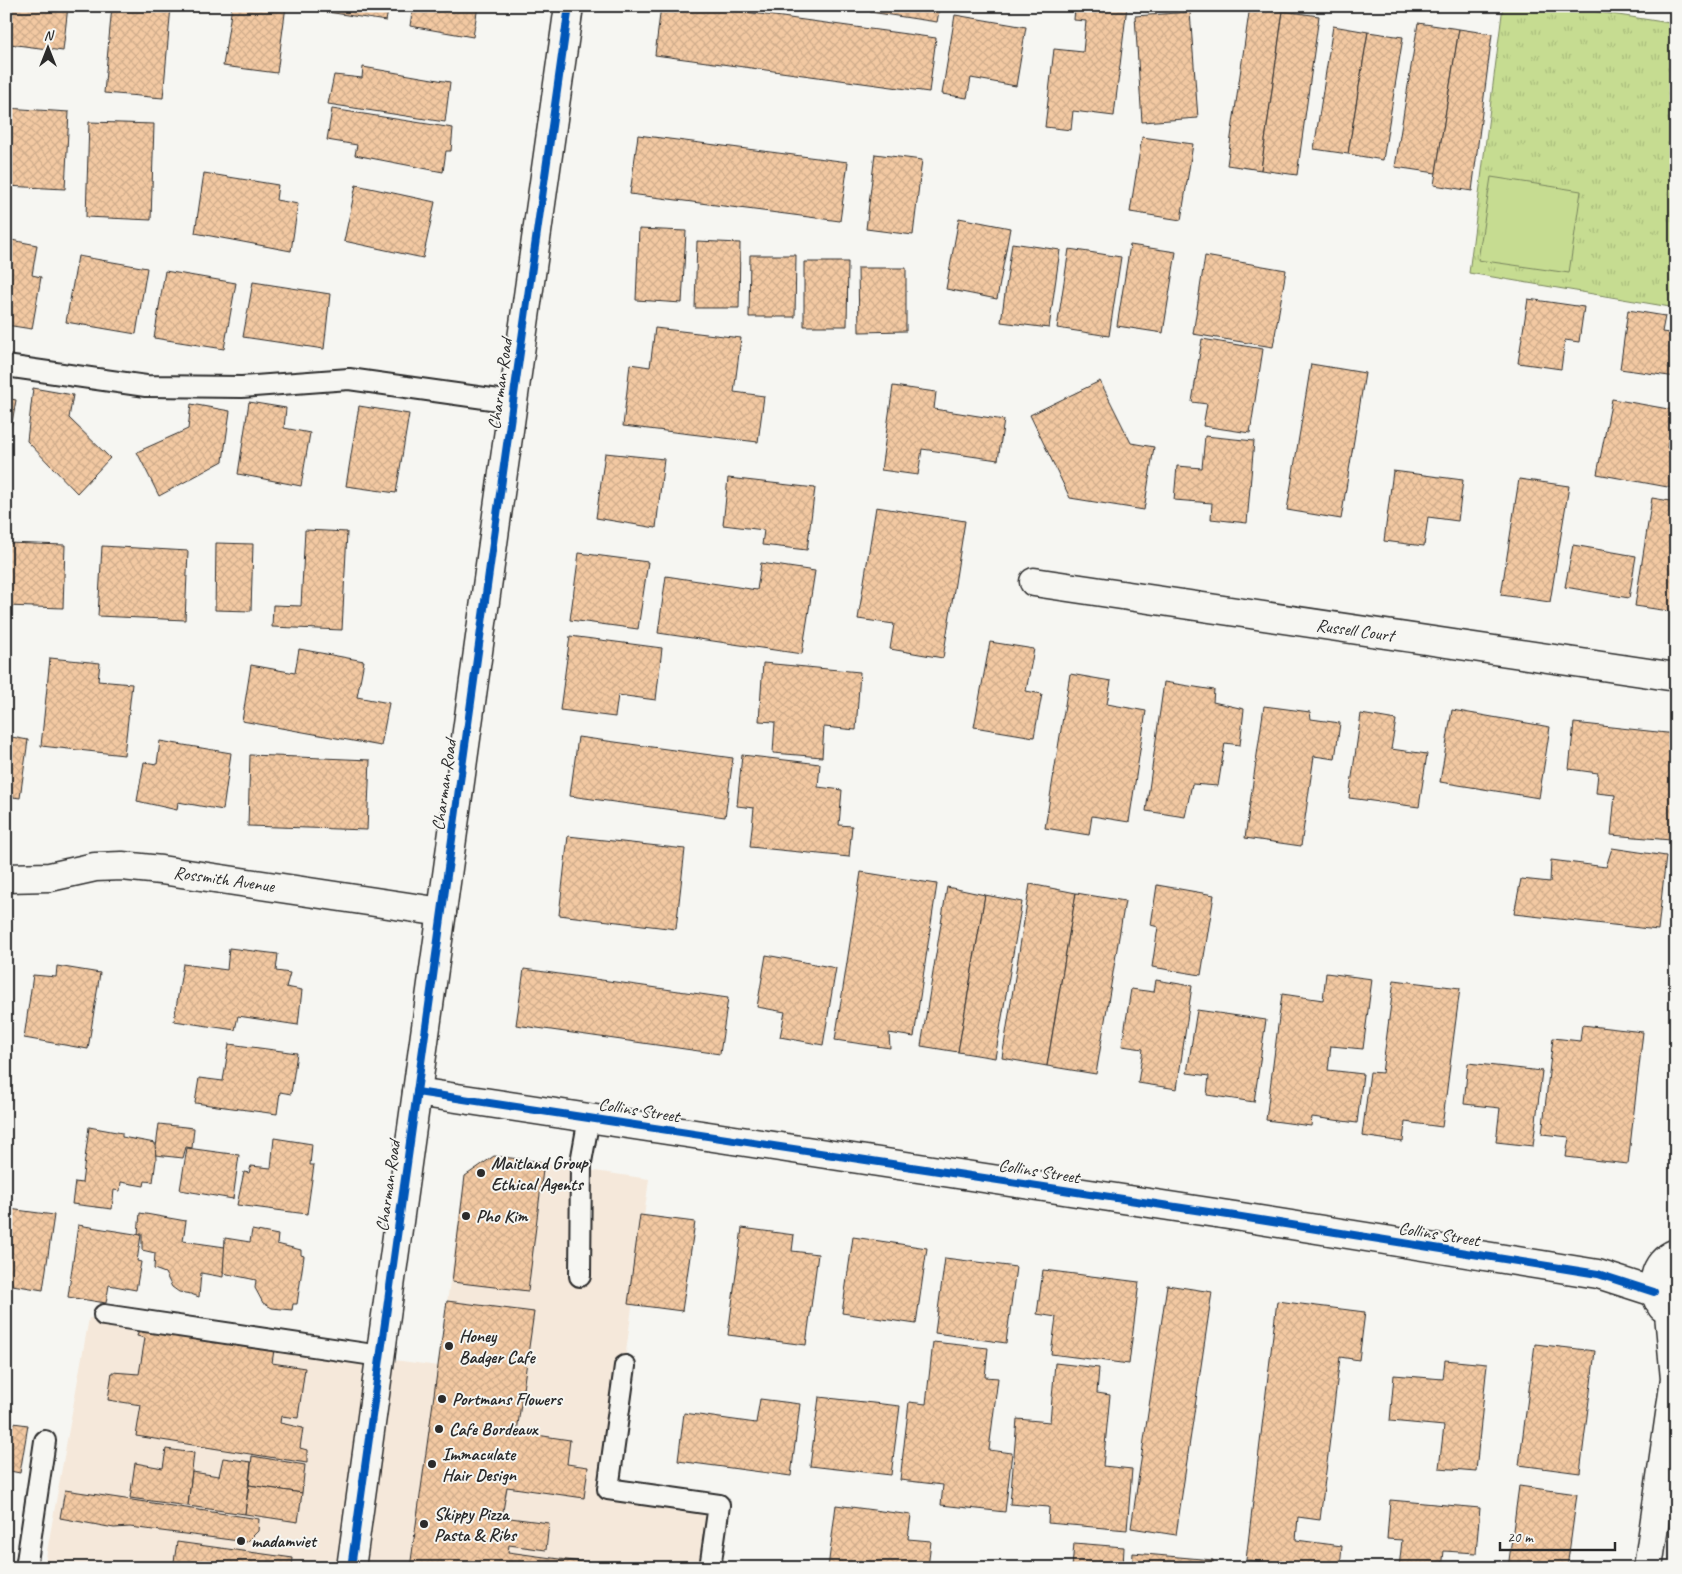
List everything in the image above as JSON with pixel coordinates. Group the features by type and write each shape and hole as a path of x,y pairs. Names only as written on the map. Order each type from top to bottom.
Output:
{"street":[{"name":"Charman Road","path":"351,1568 569,6"},
{"name":"Russell Court","path":"1034,582 1676,677"},
{"name":"Rossmith Avenue","path":"6,878 50,877 95,867 122,866 161,870 442,912"},
{"name":"Collins Street","path":"417,1092 1234,1216 1598,1274 1667,1289"},
{"path":"1648,1568 1675,1378 1667,1289"}],"lane":[{"path":"6,366 146,386 242,387 349,380 513,402"},
{"path":"580,1276 581,1162 589,1118"},
{"path":"104,1315 380,1356"},
{"path":"625,1366 608,1489 719,1505 710,1568"},
{"path":"26,1568 45,1441"}],"shaded area":[{"path":"494,1156 649,1179 608,1488 719,1505 710,1568 44,1568 89,1318 438,1366 465,1176"}],"green space":[{"path":"1503,6 1560,6 1676,24 1676,308 1469,273"},
{"path":"1491,177 1581,191 1569,273 1478,260"}],"building":[{"path":"13,6 68,6 63,51 9,44"},
{"path":"112,6 171,6 163,98 104,93"},
{"path":"232,6 286,6 277,73 223,66"},
{"path":"321,6 389,6 386,21 321,11"},
{"path":"413,6 478,6 473,37 410,26"},
{"path":"661,6 701,6 936,38 929,92 655,55"},
{"path":"871,6 940,6 937,22 870,12"},
{"path":"1075,6 1127,6 1114,116 1073,111 1071,130 1045,127 1054,49 1083,52 1086,21 1074,20"},
{"path":"1250,6 1283,11 1261,170 1227,165"},
{"path":"1283,11 1319,16 1297,175 1261,170"},
{"path":"1190,12 1198,118 1142,122 1135,16"},
{"path":"955,15 1026,27 1016,86 971,78 967,98 942,94"},
{"path":"1418,23 1459,29 1436,173 1395,167"},
{"path":"1333,26 1368,32 1348,154 1314,149"},
{"path":"1459,29 1492,34 1472,191 1434,185"},
{"path":"1368,32 1403,37 1383,160 1348,154"},
{"path":"363,67 450,82 445,122 328,104 334,75 362,78"},
{"path":"6,108 69,112 65,189 6,186"},
{"path":"332,109 453,128 451,151 446,151 443,172 355,155 357,145 327,140"},
{"path":"89,122 154,124 151,220 86,217"},
{"path":"638,135 848,162 840,221 630,194"},
{"path":"1142,137 1193,144 1181,220 1130,212"},
{"path":"875,154 922,160 913,235 866,229"},
{"path":"204,173 278,185 276,200 298,204 291,251 195,233"},
{"path":"356,185 435,202 423,258 344,241"},
{"path":"959,218 1010,228 997,299 946,289"},
{"path":"639,229 686,231 682,303 636,300"},
{"path":"6,239 37,245 32,275 41,277 32,329 6,325"},
{"path":"697,241 740,243 739,308 695,308"},
{"path":"1012,243 1060,250 1049,328 1001,322"},
{"path":"1130,245 1176,252 1163,333 1117,326"},
{"path":"1069,249 1121,257 1109,336 1057,328"},
{"path":"750,255 796,255 795,317 749,317"},
{"path":"78,256 147,268 136,334 66,322"},
{"path":"1205,256 1286,270 1273,347 1193,334"},
{"path":"804,262 848,262 847,326 804,326"},
{"path":"858,268 906,268 906,331 859,332"},
{"path":"165,271 236,283 224,349 154,338"},
{"path":"253,282 330,294 324,349 243,337"},
{"path":"1528,299 1584,307 1579,342 1565,340 1561,369 1518,363"},
{"path":"1628,310 1665,316 1662,332 1676,334 1676,377 1620,369"},
{"path":"655,328 741,338 734,392 764,396 758,442 623,426 630,364 650,367"},
{"path":"1202,339 1263,349 1250,433 1203,426 1207,404 1192,402"},
{"path":"1311,364 1365,373 1341,519 1287,510"},
{"path":"1100,381 1131,443 1154,447 1144,510 1070,498 1030,415"},
{"path":"893,386 936,392 934,409 1004,420 998,460 922,449 918,475 881,470"},
{"path":"33,388 73,395 69,418 110,458 77,493 27,441"},
{"path":"6,398 16,400 6,457"},
{"path":"1612,399 1674,410 1667,448 1676,450 1676,473 1673,488 1597,474"},
{"path":"249,402 286,408 284,428 310,433 301,486 238,474"},
{"path":"191,404 230,411 223,461 159,496 137,452 188,429"},
{"path":"359,406 409,414 396,493 346,486"},
{"path":"1205,436 1254,441 1247,523 1211,519 1212,503 1174,500 1177,466 1202,468"},
{"path":"605,453 664,459 656,528 596,518"},
{"path":"1393,471 1463,480 1458,521 1428,517 1424,546 1384,541"},
{"path":"728,478 815,488 807,550 762,545 764,530 723,525"},
{"path":"1519,479 1569,486 1550,602 1501,595"},
{"path":"1652,498 1676,502 1676,612 1635,606"},
{"path":"876,507 965,521 943,658 890,649 894,624 858,619"},
{"path":"305,530 347,532 342,630 272,627 273,605 301,606"},
{"path":"6,543 65,545 63,608 6,606"},
{"path":"216,543 253,544 251,611 215,610"},
{"path":"1573,545 1636,556 1629,598 1565,587"},
{"path":"102,546 188,551 185,620 98,616"},
{"path":"579,553 648,562 638,629 570,620"},
{"path":"761,563 815,571 802,654 658,633 666,576 757,590"},
{"path":"570,636 662,648 656,700 618,695 615,717 560,710"},
{"path":"990,642 1034,649 1026,691 1042,694 1034,737 974,727"},
{"path":"299,649 364,661 357,697 389,703 381,746 242,721 251,665 295,673"},
{"path":"50,658 100,663 98,681 132,684 124,755 41,746"},
{"path":"763,663 860,672 856,730 824,727 822,757 773,753 775,722 759,721"},
{"path":"1070,674 1111,681 1107,704 1146,711 1129,822 1092,816 1089,835 1045,828"},
{"path":"1164,682 1214,690 1213,702 1244,709 1240,745 1225,743 1218,786 1192,784 1185,817 1146,811"},
{"path":"1264,706 1310,712 1311,719 1340,723 1335,759 1314,756 1301,846 1245,838"},
{"path":"1452,710 1550,727 1539,798 1440,782"},
{"path":"1361,714 1396,720 1391,749 1427,754 1419,807 1349,798"},
{"path":"1574,723 1676,734 1676,797 1671,840 1611,835 1615,795 1596,793 1598,773 1569,769"},
{"path":"6,736 28,740 20,798 6,796"},
{"path":"578,737 733,758 725,817 570,796"},
{"path":"160,741 231,753 223,810 178,802 177,810 137,801 144,762 157,764"},
{"path":"250,755 370,760 367,830 248,826"},
{"path":"742,755 820,764 818,787 842,790 839,825 852,826 849,857 750,847 754,808 737,806"},
{"path":"568,836 685,849 676,929 559,915"},
{"path":"1612,848 1666,856 1658,930 1514,914 1521,879 1550,882 1551,860 1606,867"},
{"path":"861,872 937,884 914,1037 889,1033 890,1048 835,1040"},
{"path":"1030,884 1076,893 1047,1066 1002,1058"},
{"path":"1157,885 1214,895 1201,975 1152,967 1158,927 1151,925"},
{"path":"947,887 985,895 958,1052 921,1046"},
{"path":"1076,893 1125,901 1096,1074 1047,1066"},
{"path":"985,895 1022,902 995,1058 958,1052"},
{"path":"229,948 278,954 276,971 290,973 286,987 302,990 298,1025 238,1016 235,1030 174,1021 183,964 227,970"},
{"path":"766,955 836,968 823,1045 780,1037 785,1012 757,1007"},
{"path":"57,966 100,973 88,1049 24,1038 33,975 56,977"},
{"path":"524,969 728,998 720,1054 516,1025"},
{"path":"1326,973 1372,979 1363,1049 1331,1046 1328,1070 1363,1074 1357,1123 1312,1117 1311,1126 1266,1120 1282,994 1323,1000"},
{"path":"1156,980 1192,986 1177,1089 1138,1083 1143,1049 1122,1046 1131,989 1154,992"},
{"path":"1394,980 1460,988 1442,1127 1405,1122 1403,1142 1362,1136 1370,1072 1382,1073"},
{"path":"1197,1010 1266,1020 1254,1102 1207,1095 1209,1076 1187,1073"},
{"path":"1582,1025 1643,1032 1628,1164 1566,1157 1569,1137 1542,1134 1553,1038 1580,1041"},
{"path":"229,1044 297,1053 291,1094 280,1092 277,1114 195,1103 199,1078 223,1081"},
{"path":"1468,1063 1542,1071 1533,1146 1496,1142 1500,1108 1464,1104"},
{"path":"159,1124 194,1128 192,1148 186,1147 183,1158 155,1155"},
{"path":"89,1127 122,1133 122,1137 155,1143 156,1160 153,1182 145,1181 144,1186 121,1182 120,1191 114,1190 112,1209 72,1204 75,1182 82,1183"},
{"path":"274,1138 312,1144 310,1165 314,1165 307,1214 237,1205 244,1172 249,1173 251,1166 271,1168"},
{"path":"187,1148 239,1155 233,1199 180,1190"},
{"path":"494,1156 544,1162 528,1291 452,1282 465,1176"},
{"path":"9,1209 54,1215 43,1290 6,1284 6,1223"},
{"path":"140,1213 186,1221 183,1241 225,1247 223,1277 201,1273 199,1297 179,1292 172,1287 165,1273 154,1269 155,1253 142,1250 142,1234 138,1234"},
{"path":"640,1215 695,1222 682,1311 628,1304"},
{"path":"78,1225 141,1235 137,1261 141,1262 136,1290 109,1285 106,1303 68,1297"},
{"path":"742,1228 794,1235 792,1251 818,1254 806,1345 728,1335"},
{"path":"252,1230 278,1235 277,1244 301,1250 301,1255 304,1256 297,1304 293,1304 292,1310 272,1308 263,1303 255,1288 256,1280 223,1273 225,1238 250,1242"},
{"path":"853,1237 927,1248 916,1324 842,1313"},
{"path":"945,1258 1016,1267 1006,1343 935,1333"},
{"path":"1043,1270 1139,1282 1129,1364 1051,1354 1056,1317 1037,1314"},
{"path":"1167,1285 1212,1292 1176,1535 1131,1528"},
{"path":"447,1301 534,1312 517,1432 570,1440 567,1464 588,1467 584,1498 507,1487 502,1517 549,1523 546,1550 509,1545 508,1552 603,1565 603,1568 410,1568"},
{"path":"1277,1301 1365,1312 1359,1360 1340,1357 1320,1520 1298,1517 1296,1540 1342,1546 1340,1568 1312,1568 1246,1560"},
{"path":"139,1329 274,1350 272,1363 305,1368 298,1418 281,1416 280,1423 303,1428 300,1448 307,1450 307,1463 136,1436 141,1405 108,1400 112,1372 139,1374 145,1338 137,1336"},
{"path":"933,1342 988,1348 985,1377 998,1378 989,1450 1012,1453 1005,1512 941,1505 943,1485 900,1480 909,1402 926,1404"},
{"path":"1535,1344 1595,1351 1580,1473 1519,1465"},
{"path":"1445,1360 1487,1364 1476,1471 1439,1468 1444,1426 1390,1421 1394,1375 1443,1379"},
{"path":"1055,1363 1099,1368 1097,1393 1110,1395 1103,1466 1132,1469 1127,1530 1048,1523 1049,1507 1010,1504 1017,1419 1050,1422"},
{"path":"819,1397 900,1406 891,1475 810,1466"},
{"path":"760,1399 800,1404 791,1476 678,1461 684,1413 756,1423"},
{"path":"6,1422 28,1425 20,1473 10,1471 9,1478 6,1477"},
{"path":"166,1449 194,1453 188,1506 130,1498 135,1463 163,1468"},
{"path":"252,1456 305,1465 302,1493 249,1485"},
{"path":"223,1458 251,1462 245,1514 188,1506 192,1472 219,1476"},
{"path":"249,1485 302,1493 298,1522 245,1514"},
{"path":"1519,1486 1577,1494 1567,1568 1508,1568"},
{"path":"65,1490 259,1519 258,1531 247,1542 130,1527 114,1528 60,1518"},
{"path":"1390,1500 1480,1508 1476,1553 1444,1551 1442,1568 1399,1568 1402,1540 1387,1539"},
{"path":"836,1505 911,1515 908,1539 931,1541 928,1568 828,1568"},
{"path":"177,1542 293,1558 292,1568 173,1568"},
{"path":"1074,1543 1124,1547 1123,1568 1072,1568"},
{"path":"1133,1553 1213,1560 1213,1568 1132,1568"},
{"path":"1481,1564 1507,1568 1480,1568"}],"cycle path":[{"path":"351,1568 569,6"},
{"path":"417,1092 1235,1216 1598,1274 1654,1292"}],"place":[{"name":"Maitland Group Ethical Agents","path":"481,1173"},
{"name":"Pho Kim","path":"466,1216"},
{"name":"Honey Badger Cafe","path":"449,1346"},
{"name":"Portmans Flowers","path":"442,1399"},
{"name":"Cafe Bordeaux","path":"439,1429"},
{"name":"Immaculate Hair Design","path":"432,1464"},
{"name":"Skippy Pizza Pasta & Ribs","path":"424,1524"},
{"name":"madamviet","path":"241,1541"}]}
